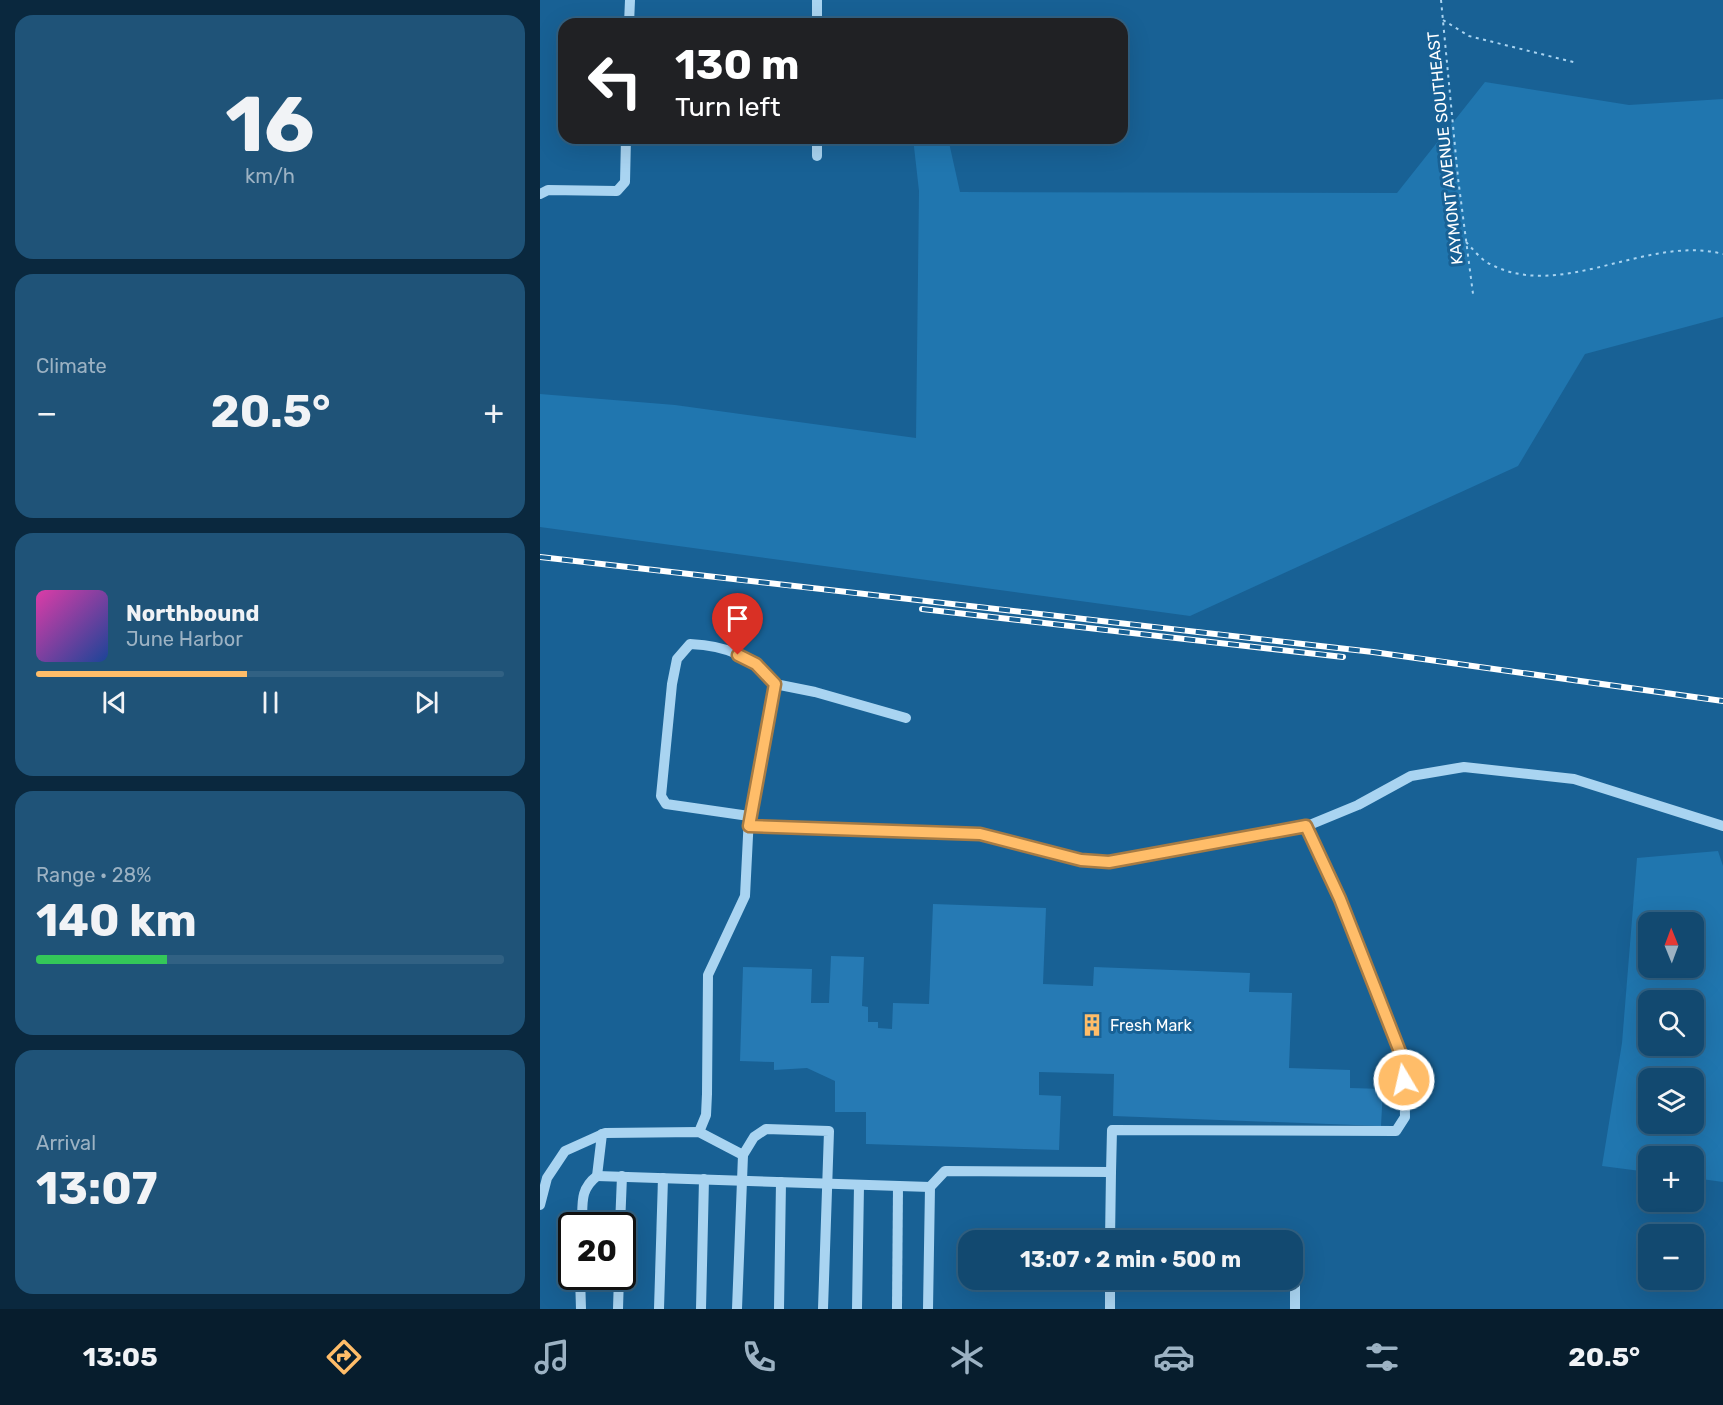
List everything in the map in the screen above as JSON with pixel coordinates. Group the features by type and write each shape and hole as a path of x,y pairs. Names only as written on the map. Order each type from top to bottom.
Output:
{"street":[{"path":"630,0 630,18"},
{"path":"817,0 817,18"},
{"path":"540,194 548,190 617,191 625,182 627,144"},
{"path":"817,144 817,156"},
{"path":"906,718 816,692 775,684 756,664 720,646 690,644 677,659 672,684 661,796 663,803 749,821 980,834 1081,860 1109,862 1306,826 1358,805 1411,776 1464,767 1575,779 1723,826"},
{"path":"699,1132 706,1115 708,1094 708,975 745,896 749,821 775,684"},
{"path":"1110,1230 1112,1131 1396,1131 1402,1125 1405,1117 1404,1062 1340,899 1306,826"},
{"path":"737,1309 743,1155 754,1137 766,1129 830,1131 826,1183 823,1309"},
{"path":"540,1205 547,1178 565,1151 602,1134 699,1132 743,1155"},
{"path":"597,1176 602,1134"},
{"path":"928,1309 930,1187 945,1171 1111,1172"},
{"path":"583,1212 586,1185 597,1176 930,1187"},
{"path":"621,1212 622,1176"},
{"path":"659,1309 663,1178"},
{"path":"701,1309 704,1179"},
{"path":"779,1309 781,1182"},
{"path":"857,1309 859,1185"},
{"path":"897,1309 898,1186"},
{"path":"580,1290 581,1309"},
{"path":"618,1309 619,1290"},
{"path":"1110,1290 1110,1309"},
{"path":"1294,1309 1295,1290"}],"path":[{"name":"KAYMONT AVENUE SOUTHEAST","path":"1441,0 1473,294"},
{"path":"1443,20 1469,36 1576,63"},
{"path":"1466,242 1489,264 1524,274 1566,274 1677,249 1704,249 1723,254"}],"shaded area":[{"path":"1485,82 1629,105 1723,99 1723,317 1585,354 1518,466 1190,616 540,527 540,394 675,405 916,438 919,191 914,144 949,144 960,192 1397,193"},
{"path":"1718,851 1723,866 1723,1182 1704,1179 1704,1146 1638,1146 1638,1171 1602,1166 1622,1043 1637,858"}],"building":[{"name":"Fresh Mark","path":"933,904 1046,908 1043,984 1093,986 1094,967 1250,973 1249,992 1292,993 1289,1068 1350,1070 1350,1088 1383,1089 1381,1126 1113,1116 1114,1074 1039,1072 1039,1095 1061,1096 1059,1150 866,1144 866,1112 835,1112 835,1081 807,1068 774,1070 774,1062 740,1061 743,967 812,969 811,1003 829,1003 831,956 864,957 862,1006 868,1007 868,1022 878,1022 878,1028 892,1029 893,1003 929,1004"}],"railway":[{"path":"540,557 1373,652 1723,701"},
{"path":"922,609 1343,657"}],"place":[{"name":"Fresh Mark","path":"1092,1025"}],"route":[{"path":"738,655 756,664 775,684 749,816 749,826 980,834 1081,860 1109,862 1306,826 1340,899 1366,972 1404,1062 1404,1080"}]}
